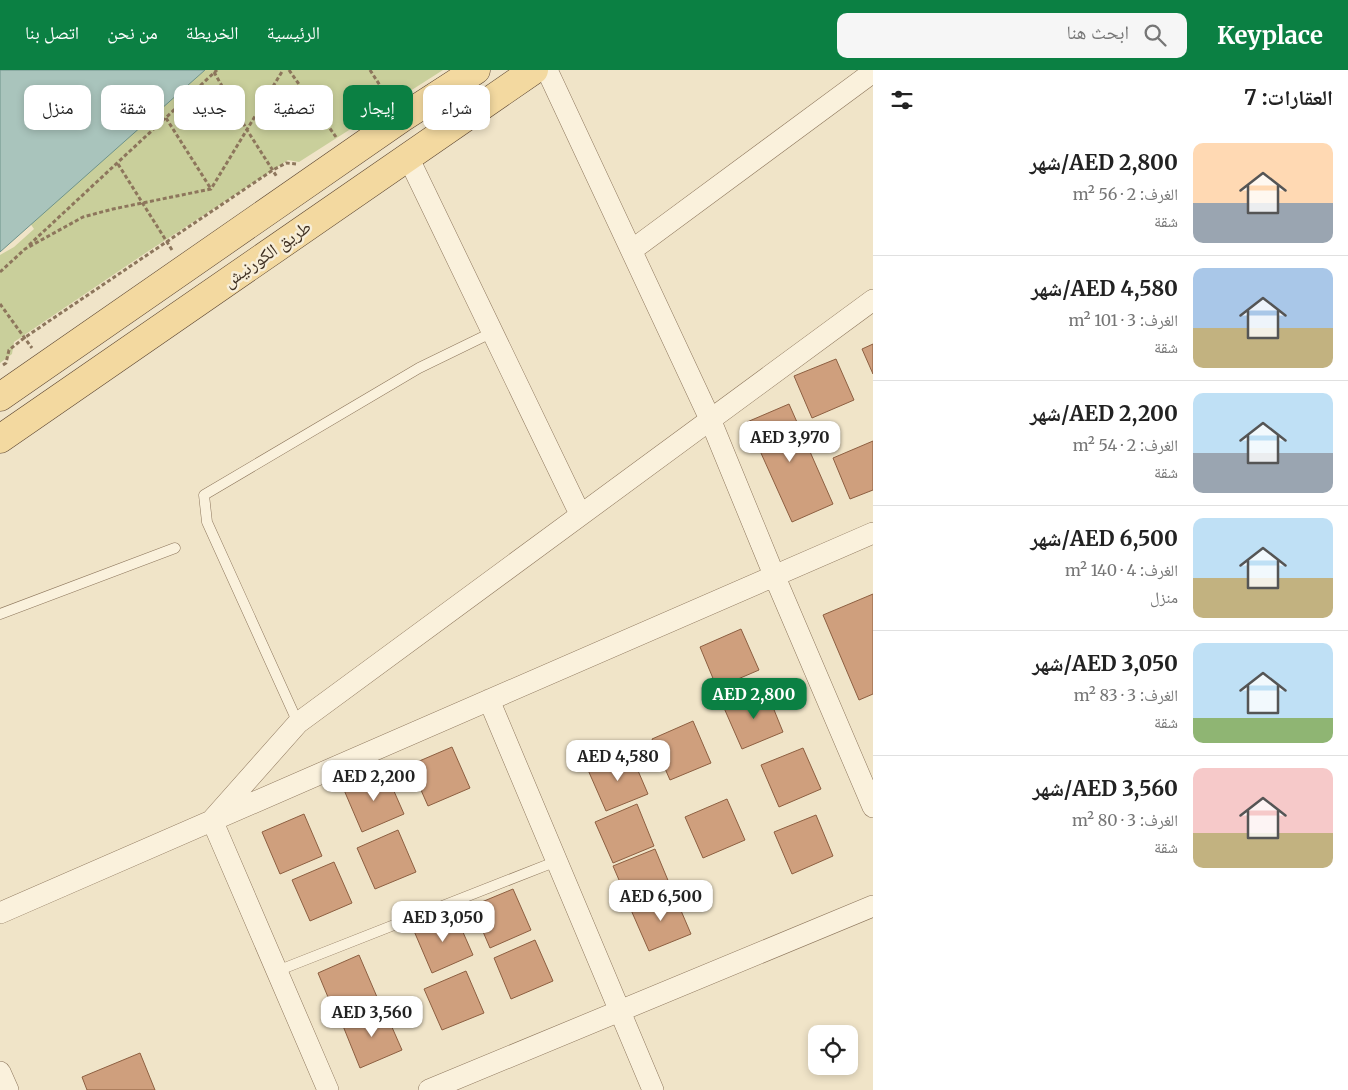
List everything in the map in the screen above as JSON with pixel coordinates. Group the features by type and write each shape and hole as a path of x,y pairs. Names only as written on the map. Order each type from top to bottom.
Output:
{"main road":[{"name":"طريق الكورنيش","path":"413,97 476,70"},
{"name":"طريق الكورنيش","path":"0,439 534,70"},
{"name":"طريق الكورنيش","path":"0,396 290,196 339,142 357,130"}],"street":[{"path":"547,70 710,419 873,807"},
{"path":"632,250 873,72"},
{"path":"408,157 580,514"},
{"path":"212,820 298,723 873,300"},
{"path":"0,913 873,533"},
{"path":"489,700 653,1090"},
{"path":"212,820 328,1090"},
{"path":"429,1090 873,906"},
{"path":"0,1072 8,1090"}],"lane":[{"path":"298,723 207,522 204,494 419,368 493,332"},
{"path":"0,614 175,548"},
{"path":"277,971 557,861"}],"path":[{"path":"25,249 83,217 211,189 283,70"},
{"path":"289,70 339,142"},
{"path":"370,70 380,85"},
{"path":"0,272 216,71 247,130 290,196"},
{"path":"166,118 211,189"},
{"path":"0,367 6,362 9,350 24,338 273,170 286,163 297,164"},
{"path":"118,164 184,269"},
{"path":"0,304 44,366"}],"green space":[{"path":"185,70 443,70 413,89 413,85 343,85 343,130 349,130 299,162 288,160 147,252 14,342 12,354 0,363 0,255 14,247 34,229 30,223 124,130 164,130 164,91"}],"water":[{"path":"0,70 205,70 188,85 174,85 174,98 164,106 164,85 101,85 101,130 137,130 0,252"}],"building":[{"path":"873,344 873,374 862,349"},
{"path":"836,359 854,400 812,418 794,376"},
{"path":"789,404 833,504 792,522 747,422"},
{"path":"873,441 873,490 850,499 833,458"},
{"path":"873,594 873,694 859,700 823,615"},
{"path":"741,629 759,670 717,688 700,647"},
{"path":"766,690 783,732 742,749 724,708"},
{"path":"693,721 711,763 670,780 652,739"},
{"path":"452,747 470,788 428,806 410,765"},
{"path":"803,748 821,789 779,807 761,765"},
{"path":"630,752 648,794 606,811 588,770"},
{"path":"386,773 404,814 362,832 344,790"},
{"path":"727,799 745,840 703,858 685,817"},
{"path":"637,804 654,846 613,863 595,822"},
{"path":"304,814 322,856 280,874 262,832"},
{"path":"816,815 833,856 792,874 774,832"},
{"path":"398,830 416,872 375,889 357,848"},
{"path":"655,849 672,890 631,908 613,866"},
{"path":"334,862 352,903 310,921 292,880"},
{"path":"513,889 531,930 490,948 472,906"},
{"path":"673,892 691,934 649,951 631,910"},
{"path":"455,914 473,955 432,973 414,931"},
{"path":"535,940 553,981 511,999 494,958"},
{"path":"359,955 377,997 335,1014 318,973"},
{"path":"466,971 484,1013 442,1030 424,989"},
{"path":"384,1009 402,1050 360,1068 343,1026"},
{"path":"140,1053 155,1090 87,1090 82,1077"}]}
